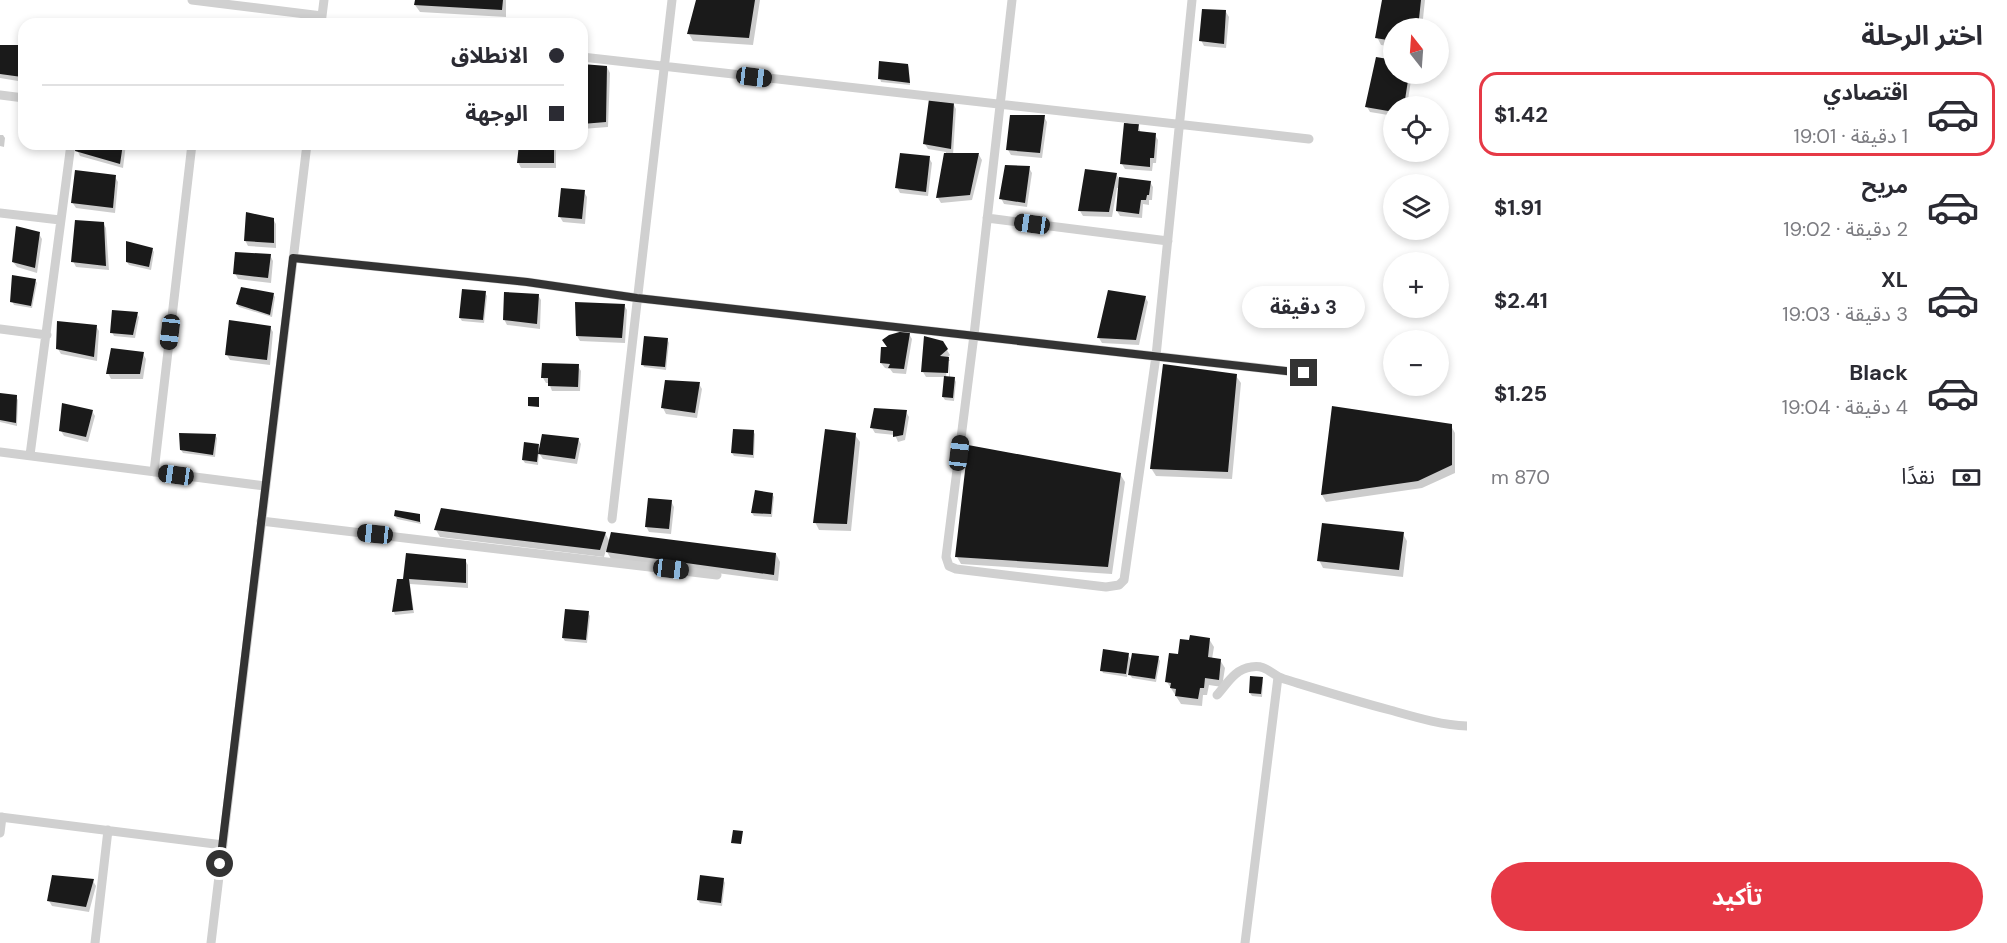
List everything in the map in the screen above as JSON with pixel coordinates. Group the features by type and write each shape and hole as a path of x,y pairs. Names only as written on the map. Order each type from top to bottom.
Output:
{"street":[{"path":"192,0 310,18"},
{"path":"322,18 324,0"},
{"path":"612,519 672,0"},
{"path":"1012,0 946,557 949,566 956,569 1106,587 1119,585 1124,580 1156,356 1192,0"},
{"path":"588,58 1309,139"},
{"path":"0,95 18,97"},
{"path":"30,455 70,150"},
{"path":"154,472 191,150"},
{"path":"211,943 306,150"},
{"path":"0,213 60,220"},
{"path":"987,218 1168,241"},
{"path":"293,258 527,282 637,298 1304,373"},
{"path":"0,329 47,335"},
{"path":"0,452 265,486"},
{"path":"261,521 717,575"},
{"path":"1217,695 1234,675 1250,667 1266,667 1278,677 1424,719 1467,726"},
{"path":"1245,943 1278,677"},
{"path":"0,833 1,817 222,845"},
{"path":"95,943 108,830"}],"building":[{"path":"415,0 503,0 502,10 414,5"},
{"path":"696,0 755,0 749,38 687,34"},
{"path":"1382,0 1421,0 1419,18 1383,18 1383,39 1375,38"},
{"path":"1202,9 1226,10 1224,44 1199,41"},
{"path":"0,45 18,45 18,76 0,74"},
{"path":"1376,57 1383,58 1383,84 1407,84 1406,96 1383,96 1383,110 1365,107"},
{"path":"879,61 908,64 910,83 878,79"},
{"path":"588,64 607,66 606,122 588,124"},
{"path":"929,99 954,102 951,149 923,144"},
{"path":"1010,115 1045,115 1040,153 1006,150"},
{"path":"1124,123 1139,124 1138,131 1156,133 1154,158 1150,158 1150,167 1120,164"},
{"path":"75,150 122,150 120,164"},
{"path":"518,150 554,150 554,163 517,163"},
{"path":"900,153 930,156 926,192 895,188"},
{"path":"944,153 979,153 970,195 936,198"},
{"path":"1005,165 1030,166 1025,203 999,199"},
{"path":"1085,169 1117,173 1109,212 1078,211"},
{"path":"75,170 116,175 113,208 71,203"},
{"path":"1119,177 1151,181 1149,195 1146,200 1141,200 1139,214 1116,211"},
{"path":"561,188 585,190 582,219 558,217"},
{"path":"246,212 274,218 274,243 244,241"},
{"path":"75,220 104,222 106,266 71,262"},
{"path":"16,226 40,232 35,268 12,262"},
{"path":"126,241 153,248 149,267 126,262"},
{"path":"235,252 271,254 268,278 233,274"},
{"path":"12,275 36,279 31,306 10,302"},
{"path":"241,287 274,293 270,315 236,304"},
{"path":"462,289 486,291 483,320 459,318"},
{"path":"1108,290 1146,296 1136,340 1097,338"},
{"path":"504,292 539,294 537,324 503,320"},
{"path":"575,302 625,304 622,338 576,336"},
{"path":"112,310 138,312 133,335 110,333"},
{"path":"229,320 271,326 267,360 225,355"},
{"path":"57,321 97,325 94,357 56,349"},
{"path":"903,331 910,333 904,369 888,368 890,364 880,363 881,347 887,347 882,340 889,335"},
{"path":"644,336 668,338 665,367 641,365"},
{"path":"924,336 943,341 948,349 940,356 949,357 948,373 921,372"},
{"path":"111,348 144,352 140,374 106,374"},
{"path":"542,363 579,364 578,387 548,386 548,378 541,378"},
{"path":"1163,364 1237,374 1228,472 1150,469"},
{"path":"944,376 955,377 953,398 942,397"},
{"path":"665,380 700,382 695,413 661,408"},
{"path":"0,393 17,395 16,423 0,420"},
{"path":"528,397 539,397 539,407 528,406"},
{"path":"62,403 93,410 86,437 59,431"},
{"path":"1332,406 1452,424 1452,465 1418,481 1321,495"},
{"path":"874,408 907,410 903,435 893,437 893,431 870,428"},
{"path":"733,429 754,430 753,455 731,453"},
{"path":"825,429 856,433 847,524 813,523"},
{"path":"179,433 216,434 213,455 180,450"},
{"path":"542,434 579,438 575,459 538,454"},
{"path":"524,442 539,444 537,462 522,460"},
{"path":"968,445 1121,473 1108,567 955,557"},
{"path":"755,490 773,493 771,514 751,513"},
{"path":"648,498 672,500 669,529 645,527"},
{"path":"441,508 606,532 600,550 434,530"},
{"path":"395,510 420,514 420,522 394,516"},
{"path":"1322,523 1404,532 1399,570 1317,561"},
{"path":"611,532 776,553 774,575 606,552"},
{"path":"406,553 466,559 466,583 409,579 413,610 392,612 397,579 403,579"},
{"path":"565,609 589,611 586,640 562,638"},
{"path":"1190,635 1210,638 1208,657 1221,659 1219,680 1205,678 1204,688 1200,688 1198,699 1175,696 1176,689 1170,688 1171,683 1165,682 1169,653 1178,654 1180,639 1189,640"},
{"path":"1103,649 1129,653 1126,674 1100,671"},
{"path":"1132,653 1159,656 1155,679 1128,675"},
{"path":"1250,676 1263,677 1261,694 1249,693"},
{"path":"733,830 743,831 741,844 731,843"},
{"path":"52,875 94,879 86,907 47,901"},
{"path":"700,875 724,878 721,903 697,900"}],"route":[{"path":"220,864 293,258 527,282 637,298 1304,373"}]}
